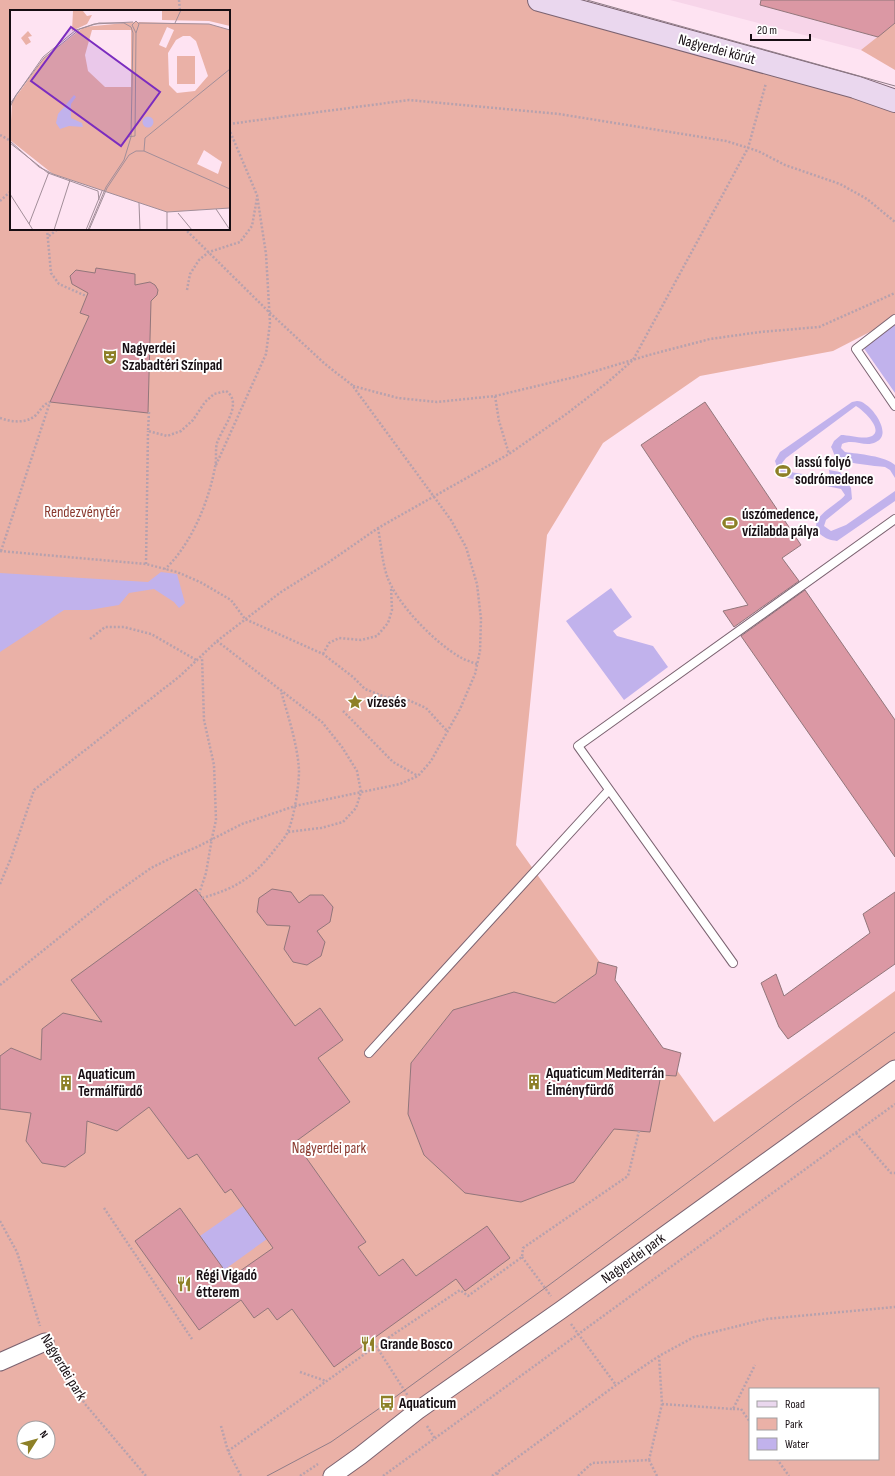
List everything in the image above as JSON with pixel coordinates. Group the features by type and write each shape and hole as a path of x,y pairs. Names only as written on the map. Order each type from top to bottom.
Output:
{"street":[{"name":"Nagyerdei körút","path":"539,0 855,87 895,101"},
{"name":"Nagyerdei park","path":"332,1476 417,1411 561,1310 895,1069"},
{"path":"0,1362 45,1342"}],"lane":[{"path":"895,319 856,349 895,406"},
{"path":"733,963 578,746 895,519"},
{"path":"369,1053 609,790"}],"path":[{"path":"179,0 180,10"},
{"path":"0,884 11,858 34,790 180,676 198,661 217,641 245,618 281,592 329,562 378,528 509,454 566,415 633,360 748,148 772,64"},
{"path":"230,124 409,100 559,114 726,141 758,151 785,165 840,184 867,199 895,222"},
{"path":"165,569 174,560 193,529 208,497 216,465 266,354 270,313 266,254 257,195 230,131"},
{"path":"0,135 10,140"},
{"path":"0,201 10,192"},
{"path":"187,290 190,274 198,260 209,252 240,242 252,226 257,195"},
{"path":"48,230 51,273 59,284 86,296"},
{"path":"48,236 57,230"},
{"path":"0,985 110,897 151,868 173,857 197,847 242,824 295,806 400,784 418,776 430,761 448,732 475,674 480,651 481,619 477,584 466,547 452,520 352,385 326,364 270,313 186,230"},
{"path":"352,385 398,398 437,402 495,396 579,376 710,339 760,332 819,327 895,293"},
{"path":"148,431 166,436 180,431 193,420 205,402 214,394 226,391 232,396 233,406 217,444 216,465"},
{"path":"495,396 499,421 509,454"},
{"path":"0,418 20,422 36,416 46,403 50,402 0,551 146,564 177,572 200,582 231,600 245,618 323,654 365,688 385,697 406,699 426,708 448,732"},
{"path":"146,564 149,412"},
{"path":"378,528 387,576 398,599 419,623 440,642 460,658 477,664"},
{"path":"323,654 329,643 339,638 361,640 377,636 388,624 392,610 391,585"},
{"path":"90,639 105,627 124,627 151,634 198,661"},
{"path":"217,641 322,722 342,747 358,771 361,792 356,808 343,822 320,828 288,832"},
{"path":"199,894 206,873 216,820 214,765 204,720 202,657"},
{"path":"202,898 219,893 241,883 263,865 288,832 295,806 299,772 293,733 281,690"},
{"path":"344,711 393,762 418,776"},
{"path":"383,1476 895,1104"},
{"path":"228,1451 376,1346 460,1290 468,1296 522,1257 523,1248 628,1176 639,1131"},
{"path":"856,1133 891,1173 895,1173"},
{"path":"104,1208 192,1339"},
{"name":"Nagyerdei park","path":"0,1222 17,1252 45,1342 85,1404 146,1476"},
{"path":"492,1476 658,1356 694,1337 766,1319 895,1307"},
{"path":"376,1346 435,1439"},
{"path":"657,1476 649,1460 662,1404 658,1356"},
{"path":"733,1409 755,1365"},
{"path":"300,1372 326,1381"},
{"path":"662,1404 741,1409 749,1421"},
{"path":"221,1426 228,1451 241,1476"},
{"path":"578,1476 592,1463 649,1460"},
{"path":"778,1460 790,1476"},
{"path":"300,1476 316,1465"},
{"path":"496,1473 500,1476"}],"shaded area":[{"path":"670,0 895,0 895,59 861,50"}],"green space":[{"name":"Nagyerdei park","path":"0,0 539,0 895,101 895,319 833,351 700,376 603,443 547,535 516,845 714,1122 895,991 895,1476 0,1476"},
{"path":"895,23 895,70 861,50"}],"water":[{"path":"895,324 895,393 863,347"},
{"name":"lassú folyó sodrómedence","path":"860,401 869,407 877,417 882,428 881,439 872,444 846,442 842,444 841,448 845,452 872,456 891,462 895,465 895,478 890,470 885,467 840,460 835,456 831,447 834,441 841,435 869,437 876,431 875,426 868,416 856,406 786,458 782,463 790,472 834,479 834,477 830,477 829,470 840,472 851,488 852,499 826,520 824,526 831,531 846,525 895,491 895,501 837,541 824,537 816,528 819,517 845,495 841,489 783,477 779,473 775,461 780,452 852,402"},
{"path":"161,572 177,574 185,603 179,608 174,602 154,589 129,593 119,605 89,610 64,610 0,652 0,573 148,582"},
{"path":"611,588 632,617 613,631 617,636 653,646 668,667 624,700 566,621"},
{"path":"243,1206 267,1239 224,1270 200,1236"}],"building":[{"path":"761,0 895,0 895,23 878,37 760,5"},
{"name":"Nagyerdei Szabadtéri Színpad","path":"96,268 135,274 135,285 150,282 155,285 158,290 157,295 151,301 148,413 50,402 89,316 80,313 88,293 72,284 70,276 76,270 95,273"},
{"path":"705,402 801,545 782,558 799,581 734,627 723,611 748,605 641,445"},
{"path":"805,590 895,720 895,857 741,636"},
{"path":"196,889 295,1026 320,1008 343,1040 318,1058 350,1102 295,1142 366,1242 358,1247 379,1276 403,1259 416,1276 487,1226 510,1258 465,1291 456,1279 334,1367 292,1309 277,1320 268,1308 254,1318 241,1300 199,1330 135,1241 180,1208 230,1278 273,1248 231,1189 225,1193 197,1154 188,1159 149,1107 117,1131 87,1121 85,1153 65,1167 42,1163 26,1141 31,1113 0,1109 0,1056 11,1048 41,1060 42,1029 63,1013 102,1022 71,980"},
{"path":"272,889 291,892 299,903 310,895 323,895 333,907 330,922 317,931 325,942 321,956 307,965 293,962 284,949 290,926 267,925 257,912 259,898"},
{"path":"895,892 895,964 788,1039 779,1027 761,983 776,974 784,996 870,933 863,914"},
{"name":"Aquaticum Mediterrán Élményfürdő","path":"598,962 617,967 615,980 663,1048 681,1053 676,1076 661,1075 650,1132 614,1129 574,1182 521,1202 465,1193 424,1155 408,1114 411,1063 453,1010 514,992 555,1003 596,974"}],"tram line":[{"path":"587,0 895,86"},
{"path":"267,1476 331,1442 387,1403 794,1104 895,1032"}],"place":[{"name":"Nagyerdei Szabadtéri Színpad","path":"110,357"},
{"name":"lassú folyó sodrómedence","path":"783,471"},
{"name":"úszómedence, vízilabda pálya","path":"730,523"},
{"name":"vízesés","path":"355,702"},
{"name":"Aquaticum Mediterrán Élményfürdő","path":"534,1082"},
{"name":"Aquaticum Termálfürdő","path":"66,1083"},
{"name":"Régi Vigadó étterem","path":"184,1284"},
{"name":"Grande Bosco","path":"368,1344"},
{"name":"Aquaticum","path":"387,1403"}],"park label":[{"name":"Rendezvénytér","path":"82,512"}]}
